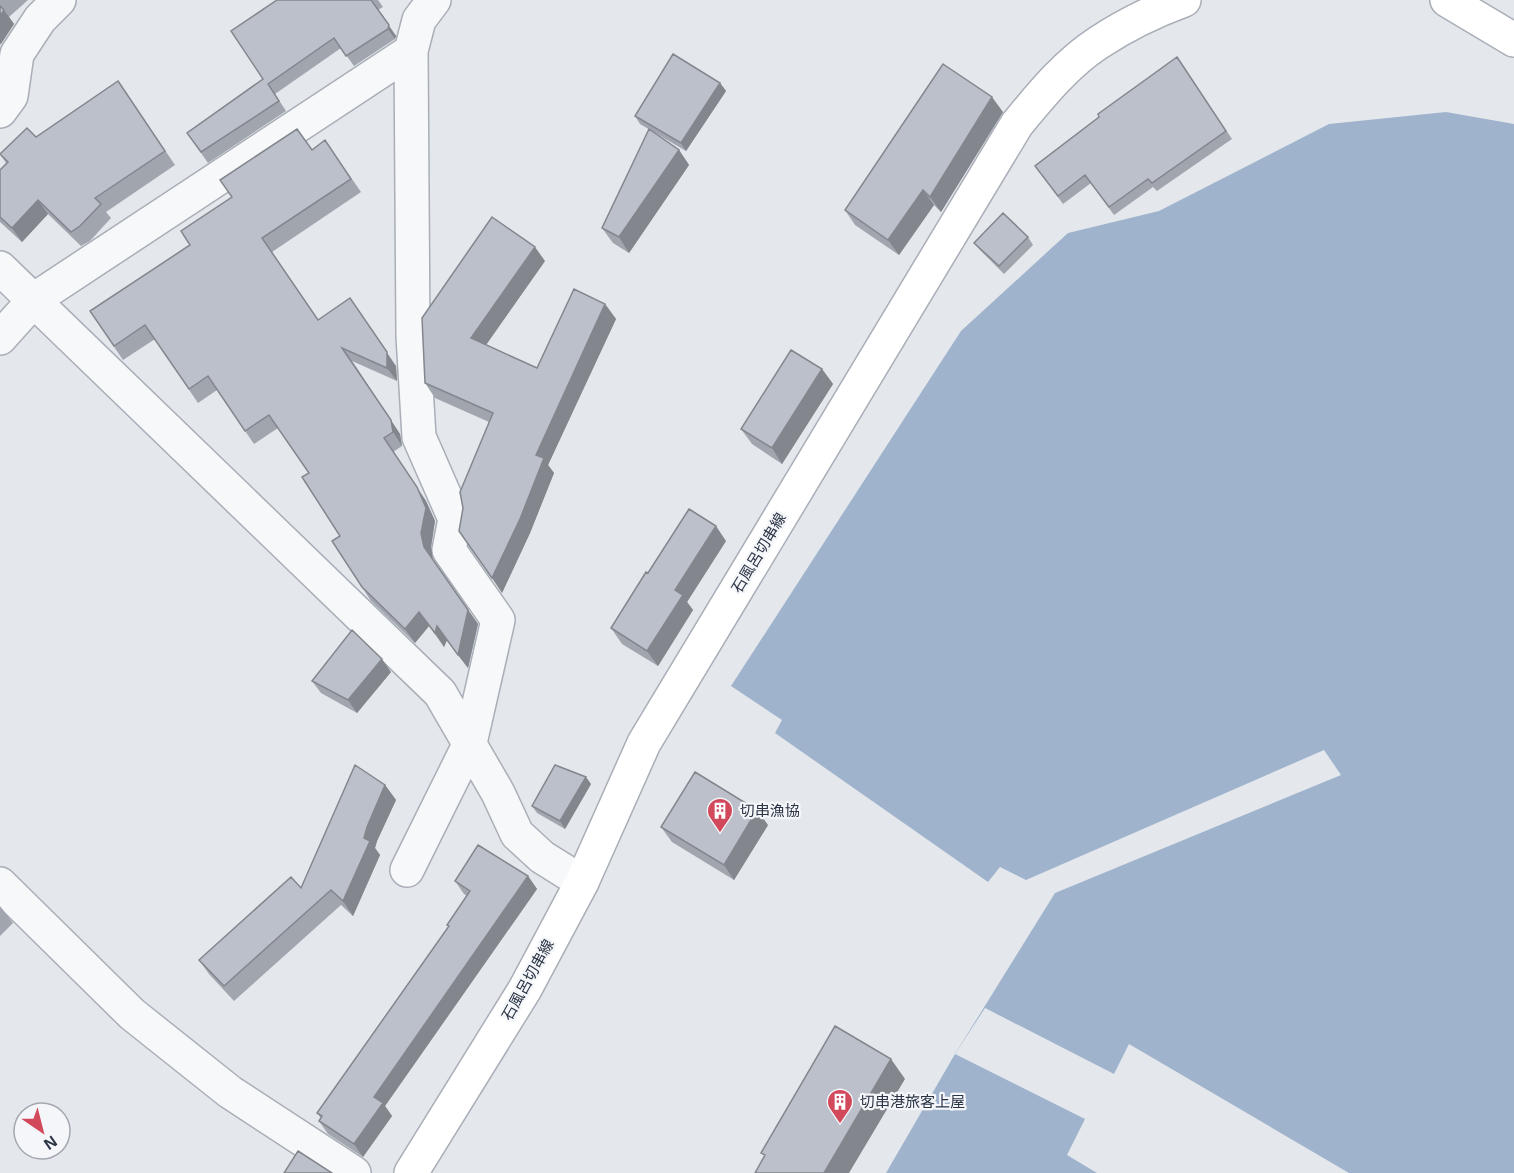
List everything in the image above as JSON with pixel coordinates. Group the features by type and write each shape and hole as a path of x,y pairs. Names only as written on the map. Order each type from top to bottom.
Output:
{"main road":[{"name":"石風呂切串線","path":"411,1173 525,989 582,882 644,743 1017,124 1052,83 1097,43 1149,13 1184,0"},
{"path":"1453,2 1514,40"}],"street":[{"path":"0,111 11,96 17,54 40,19 58,0"},
{"path":"407,870 470,743 498,620 449,550 455,519 419,437 413,336 411,51 419,7"},
{"path":"0,338 35,299 411,51"},
{"path":"0,268 35,299 440,693 498,793 517,834 542,857 582,882"},
{"path":"0,884 132,1014 230,1092 354,1173"}],"water":[{"path":"1446,112 1514,124 1514,1173 886,1173 955,1054 1055,893 1341,775 1324,750 1026,880 1000,867 988,882 775,733 782,720 731,686 961,331 1068,233 1159,211 1329,124"}],"pier":[{"path":"985,1008 1114,1074 1129,1044 1349,1173 1097,1173 1067,1155 1085,1119 955,1054"}],"building":[{"path":"277,0 371,0 389,25 388,29 346,56 334,38 268,84 279,101 201,152 187,133 263,79 231,31"},
{"path":"673,54 720,83 681,143 635,116"},
{"path":"1177,57 1226,131 1152,183 1148,179 1109,207 1085,175 1058,196 1035,166 1099,117 1098,114"},
{"path":"943,64 992,97 930,197 923,190 888,240 845,210"},
{"path":"118,81 165,151 95,198 101,204 71,232 38,200 12,228 0,217 0,170 8,162 0,154 27,128 36,137"},
{"path":"297,129 312,150 325,140 351,179 262,238 318,320 350,298 387,352 387,368 342,348 391,420 393,432 384,438 417,487 426,508 421,533 424,547 468,610 458,655 437,626 435,633 419,612 405,629 362,587 332,541 340,536 302,477 309,473 269,415 245,431 208,376 189,389 145,325 114,346 90,311 190,245 181,231 232,197 220,180"},
{"path":"649,129 679,150 619,237 602,228"},
{"path":"1003,213 1028,237 999,266 974,243"},
{"path":"492,217 535,247 471,338 537,368 574,289 605,304 536,455 544,458 520,519 492,578 459,531 463,508 460,492 493,413 425,383 422,318"},
{"path":"791,350 822,369 772,448 741,429"},
{"path":"689,509 716,526 675,590 683,595 647,651 611,628"},
{"path":"352,630 382,659 348,700 312,681"},
{"path":"355,765 385,785 364,838 370,841 343,901 331,890 224,986 199,960 291,877 301,888"},
{"path":"555,765 586,777 560,821 532,806"},
{"name":"切串漁協","path":"695,772 757,810 724,865 661,827"},
{"path":"478,845 528,876 374,1097 383,1103 354,1144 319,1121 322,1116 317,1113 449,926 447,925 470,891 455,881"},
{"path":"835,1026 891,1059 824,1173 755,1173 765,1155 761,1153"},
{"path":"298,1151 332,1173 284,1173"}],"place":[{"name":"切串漁協","path":"720,834"},
{"name":"切串港旅客上屋","path":"840,1125"}]}
